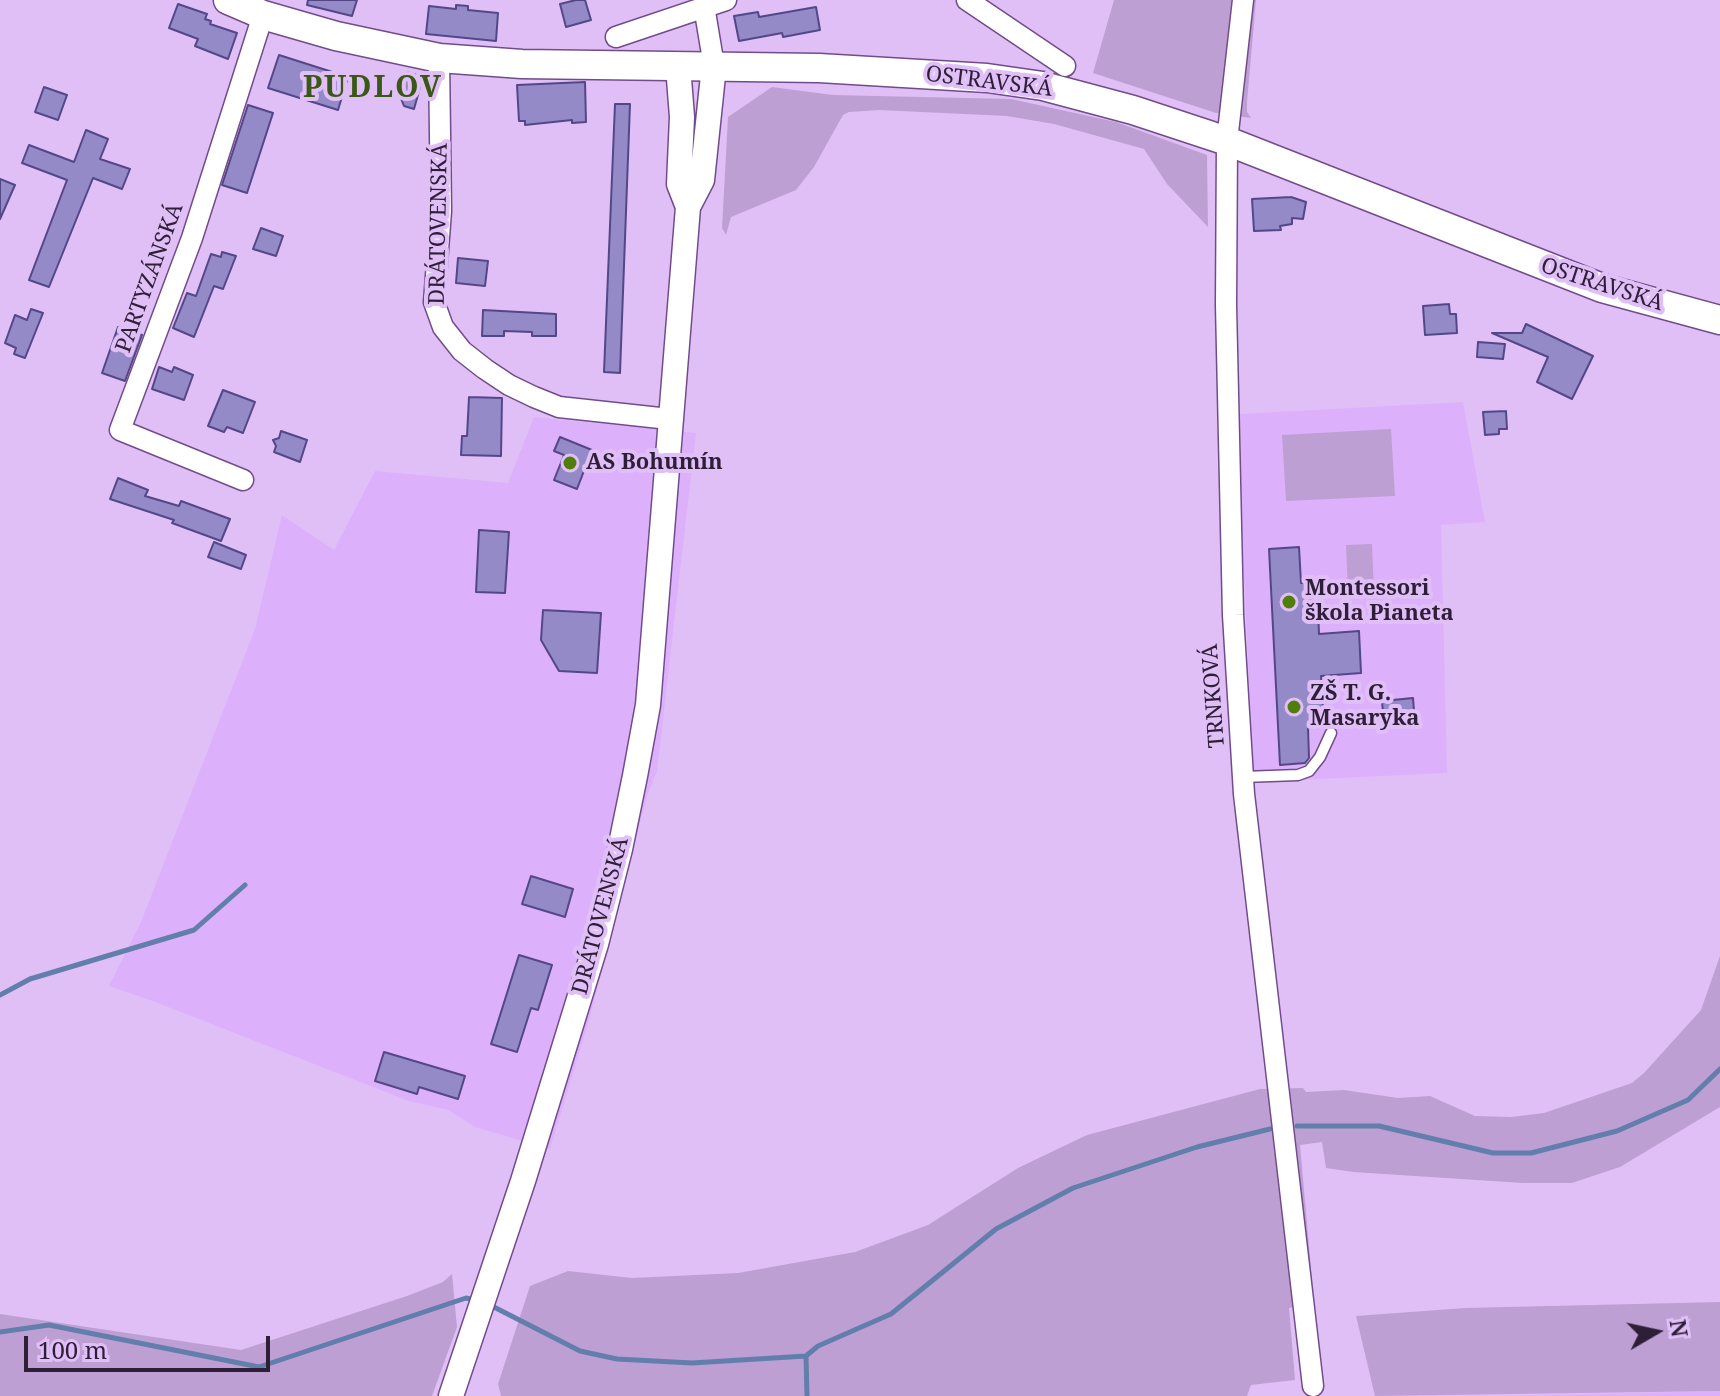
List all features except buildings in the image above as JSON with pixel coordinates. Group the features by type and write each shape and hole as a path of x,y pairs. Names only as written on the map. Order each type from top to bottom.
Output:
{"main road":[{"name":"OSTRAVSKÁ","path":"228,0 263,15 354,41 439,58 522,64 714,66 934,74 1043,86 1133,110 1227,141 1602,288 1720,320"}],"street":[{"path":"616,37 726,0"},
{"name":"OSTRAVSKÁ","path":"967,0 1065,66"},
{"name":"TRNKOVÁ","path":"1243,0 1227,141 1229,533 1243,777 1313,1386"},
{"path":"704,6 714,66"},
{"name":"PARTYZÁNSKÁ","path":"243,480 120,430 192,238 263,15"},
{"name":"DRÁTOVENSKÁ","path":"439,58 441,211 434,302 443,327 462,351 485,369 534,397 559,407 669,419"},
{"name":"DRÁTOVENSKÁ","path":"678,66 682,117 679,184 688,207"},
{"name":"DRÁTOVENSKÁ","path":"451,1396 523,1181 587,973 620,849 648,705 688,207 702,180 714,66"}],"lane":[{"path":"1243,777 1298,775 1309,771 1320,757 1331,733"}],"shaded area":[{"path":"1114,0 1256,0 1247,102 1247,112 1251,118 1216,113 1093,73"},
{"path":"772,87 833,95 1011,99 1116,122 1207,155 1208,227 1167,184 1144,149 1054,124 1007,116 879,110 843,115 814,167 796,190 731,217 726,235 722,228 728,117"},
{"path":"1463,402 1485,522 1441,525 1447,773 1254,782 1242,536 1240,414"},
{"path":"534,417 696,433 657,771 647,796 590,1017 550,1149 475,1127 448,1110 409,1101 109,986 141,922 255,629 282,515 334,550 375,471 508,483"},
{"path":"1391,429 1395,496 1286,501 1282,435"},
{"path":"1372,544 1374,593 1348,594 1346,545"},
{"path":"1720,956 1720,1107 1620,1167 1572,1183 1523,1183 1353,1172 1326,1168 1322,1142 1300,1145 1314,1303 1289,1308 1295,1380 1251,1385 1247,1396 501,1396 498,1384 530,1286 568,1271 632,1278 738,1273 855,1252 928,1225 1018,1168 1087,1135 1260,1089 1303,1088 1306,1092 1344,1090 1398,1098 1430,1096 1475,1116 1511,1117 1544,1113 1632,1083 1644,1073 1701,1010"},
{"path":"452,1274 457,1327 432,1396 0,1396 0,1314 241,1350 407,1296 443,1282"},
{"path":"1720,1302 1720,1391 1375,1396 1356,1316 1465,1308"},
{"path":"1720,1391 1720,1396 1515,1396 1552,1395"}],"waterway":[{"path":"0,995 30,979 194,930 245,885"},
{"path":"1297,1126 1379,1126 1493,1153 1531,1153 1617,1131 1688,1100 1720,1069"},
{"path":"807,1396 806,1356 818,1346 891,1314 996,1229 1073,1188 1197,1147 1270,1129"},
{"path":"0,1332 49,1325 259,1367 466,1298 475,1300"},
{"path":"488,1304 580,1351 617,1359 692,1363 806,1356"}],"place":[{"name":"AS Bohumín","path":"570,463"},
{"name":"Montessori škola Pianeta","path":"1289,602"},
{"name":"ZŠ T. G. Masaryka","path":"1294,707"}],"district":[{"name":"PUDLOV","path":"373,88"}]}
